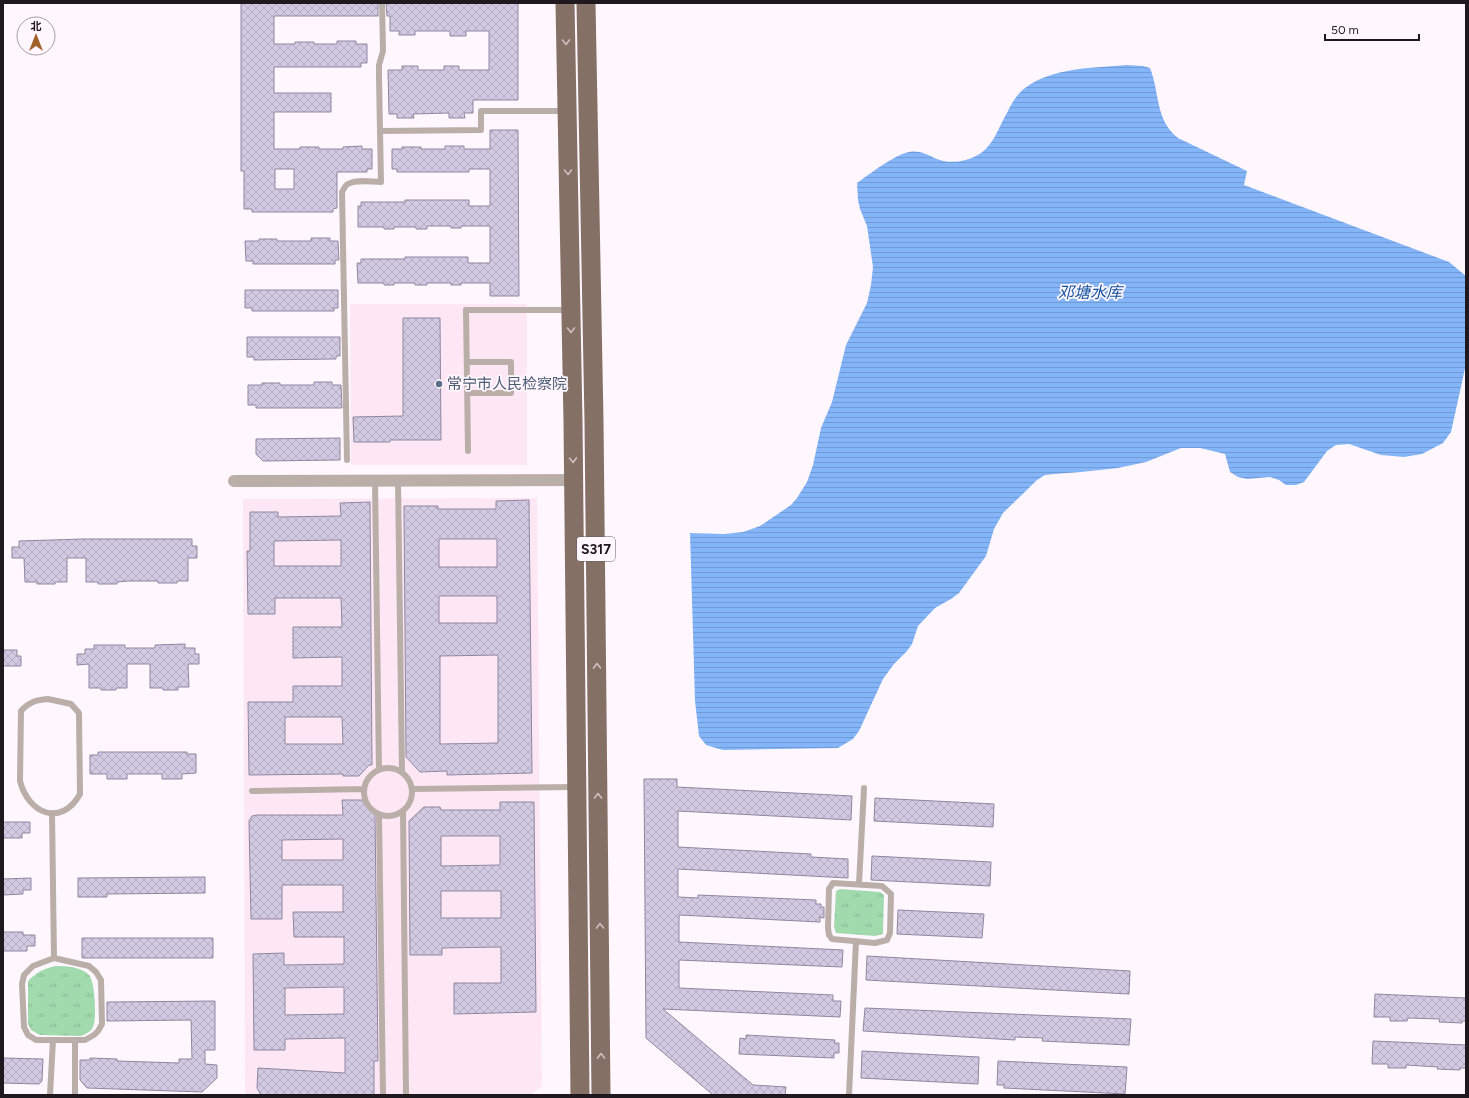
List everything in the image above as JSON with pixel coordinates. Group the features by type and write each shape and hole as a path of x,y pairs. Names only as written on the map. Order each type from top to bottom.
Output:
{"main road":[{"name":"S317","path":"565,3 574,480 580,1095"},
{"name":"S317","path":"586,3 594,413 601,1095"}],"street":[{"path":"234,481 574,480"}],"lane":[{"path":"347,460 342,192 348,184 356,182 381,182 379,66 383,51 382,3"},
{"path":"380,131 481,130 481,111 567,110"},
{"path":"468,451 466,310 571,310"},
{"path":"467,362 510,362 511,393 468,393"},
{"path":"398,480 402,772"},
{"path":"375,481 379,770"},
{"path":"48,699 71,704 79,713 80,794 69,809 52,813 40,810 29,801 22,790 20,781 21,711 27,704 36,700 48,699"},
{"path":"391,768 402,772 407,777 412,789 411,801 403,811 392,816 379,814 369,807 366,802 364,789 369,778 379,770 391,768"},
{"path":"412,789 577,787"},
{"path":"859,884 864,788"},
{"path":"252,791 364,789"},
{"path":"403,811 406,1095"},
{"path":"52,813 54,958"},
{"path":"379,814 383,1095"},
{"path":"833,884 859,884 882,886 891,894 890,933 887,940 882,942 837,940 832,939 829,935 829,889 833,884"},
{"path":"849,1095 856,941"},
{"path":"54,958 90,966 101,980 102,1024 94,1036 85,1040 36,1040 28,1035 24,1027 22,984 24,975 33,966 54,958"},
{"path":"50,1095 53,1040"},
{"path":"75,1040 75,1095"}],"shaded area":[{"name":"常宁市人民检察院","path":"350,304 527,304 527,465 351,465"},
{"path":"537,498 542,1086 530,1095 245,1095 243,499"}],"green space":[{"path":"840,889 880,892 884,895 883,934 875,936 836,933 834,927 836,891"},
{"path":"57,966 70,967 86,972 93,984 95,1016 93,1027 81,1036 40,1035 31,1030 28,1024 28,981 41,971"}],"water":[{"name":"邓塘水库","path":"1127,65 1150,68 1162,115 1165,123 1171,131 1178,138 1247,171 1244,185 1449,262 1466,276 1466,364 1451,432 1443,443 1422,454 1404,457 1381,455 1349,444 1336,445 1327,451 1304,482 1296,485 1286,485 1279,480 1270,477 1247,479 1238,477 1230,472 1225,454 1200,448 1181,448 1146,462 1118,468 1045,475 1037,480 1003,513 994,529 986,556 959,593 935,608 918,626 912,644 883,679 859,731 853,739 838,748 724,750 706,745 699,736 695,701 690,533 724,534 743,532 760,526 791,505 807,482 813,465 821,428 832,402 846,345 867,303 871,285 873,267 867,226 858,200 857,183 889,161 909,152 920,152 942,161 957,162 976,156 991,143 1010,106 1017,96 1022,90 1036,81 1061,72"}],"building":[{"path":"241,3 378,3 378,16 274,16 274,44 314,42 314,44 337,44 337,41 356,41 356,44 367,44 367,63 361,63 361,67 274,67 274,93 331,93 331,112 274,112 274,149 319,147 319,149 343,149 343,147 362,146 362,149 372,149 372,169 367,169 367,172 337,172 337,208 333,209 333,212 252,212 252,209 244,209 244,171 241,171","holes":["275,169 294,169 294,189 275,189"]},
{"path":"386,3 518,3 518,100 473,100 473,113 464,113 465,118 449,118 449,113 413,114 414,118 397,118 397,114 389,114 388,70 402,70 402,66 418,66 418,70 444,70 444,66 459,66 459,70 489,70 489,31 466,31 466,36 450,36 450,31 415,31 415,35 399,35 399,31 390,31 390,16 387,16"},
{"path":"490,130 518,130 519,296 490,296 490,283 461,283 461,285 451,285 451,283 427,283 427,285 415,285 415,283 394,283 394,285 384,285 384,283 358,283 357,263 361,263 361,259 468,257 468,263 490,263 490,226 461,226 461,228 451,228 451,226 427,226 427,229 416,229 416,227 394,227 394,229 384,229 384,227 358,227 358,206 361,206 361,202 469,200 469,206 490,206 490,169 469,169 469,172 397,172 397,169 392,169 392,149 402,149 402,147 421,147 421,149 445,149 445,146 464,146 464,149 490,149"},
{"path":"311,238 330,238 330,241 338,241 339,260 335,260 335,264 253,264 253,261 246,261 245,241 277,239 277,241 311,241"},
{"path":"245,290 338,290 338,308 334,308 334,311 252,311 252,308 245,308"},
{"path":"403,318 440,318 441,440 354,442 353,417 403,416"},
{"path":"247,337 340,337 340,356 336,356 336,359 254,360 254,357 247,357"},
{"path":"314,382 332,382 332,385 341,385 342,408 256,408 256,405 248,405 248,385 280,383 280,385 314,385"},
{"path":"340,438 340,460 263,461 256,454 256,439"},
{"path":"529,500 532,773 447,775 447,771 420,772 406,757 404,506 438,506 438,509 496,509 496,501","holes":["439,539 497,539 497,567 439,567","439,596 497,596 497,623 439,623","498,655 498,743 440,744 440,656"]},
{"path":"370,502 372,765 369,765 359,776 343,776 343,774 249,775 248,702 293,702 293,686 342,686 342,657 293,658 293,627 342,627 341,598 275,598 275,614 248,614 247,551 250,551 250,512 278,512 278,517 341,516 340,503","holes":["341,540 341,566 274,566 274,541","285,717 342,717 343,744 285,744"]},
{"path":"83,539 192,539 192,546 197,546 197,558 188,558 188,581 177,581 177,583 158,583 158,581 128,581 117,582 117,584 98,584 98,582 86,582 86,558 67,558 67,582 37,584 37,582 25,582 24,558 12,558 12,547 19,547 19,541"},
{"path":"185,644 185,648 195,648 195,654 199,654 199,664 188,664 189,687 178,687 178,690 150,688 150,664 127,664 127,688 101,690 101,688 89,688 89,664 77,665 77,654 85,654 85,649 94,649 94,645 125,645 125,648 155,648 155,645"},
{"path":"3,650 17,650 17,656 21,656 21,666 3,666"},
{"path":"98,752 187,752 187,754 196,754 196,773 182,774 182,779 162,779 162,774 127,774 127,779 107,779 107,774 90,774 90,755 98,755"},
{"path":"644,779 677,779 677,787 852,796 851,820 678,811 678,847 811,854 811,857 848,859 848,878 678,869 678,897 698,898 698,895 816,900 816,904 821,904 821,907 824,907 824,918 820,917 820,922 679,915 679,942 843,950 842,967 679,960 679,988 833,995 833,1001 841,1001 840,1017 663,1009 753,1085 786,1087 785,1095 713,1095 646,1038"},
{"path":"875,798 994,804 993,827 874,821"},
{"path":"342,800 363,800 375,813 378,1061 374,1061 374,1095 261,1095 257,1088 258,1068 345,1073 345,1038 285,1039 285,1050 254,1050 253,954 284,953 284,965 344,964 344,937 294,937 293,912 343,912 343,885 282,885 282,919 251,919 249,821 252,816 257,815 343,815","holes":["343,839 343,860 282,860 282,840","344,987 344,1014 285,1015 285,988"]},
{"path":"500,802 534,802 536,1012 454,1014 454,983 501,983 501,947 442,948 442,955 410,955 409,821 424,807 440,807 441,810 500,810","holes":["441,836 500,836 500,865 441,866","441,891 501,891 501,918 441,918"]},
{"path":"3,822 30,822 30,833 22,833 22,838 3,838"},
{"path":"872,856 991,862 990,886 871,880"},
{"path":"205,877 205,893 107,894 107,897 78,897 78,878"},
{"path":"31,878 31,890 23,890 23,894 3,895 3,879"},
{"path":"898,910 984,914 982,938 897,934"},
{"path":"3,932 23,932 23,935 35,935 35,946 27,946 27,951 3,951"},
{"path":"82,938 213,938 213,958 82,958"},
{"path":"867,956 1130,971 1129,994 866,980"},
{"path":"1375,994 1466,998 1466,1021 1462,1021 1462,1023 1439,1022 1440,1019 1408,1018 1407,1021 1390,1021 1390,1017 1374,1017"},
{"path":"215,1001 215,1050 205,1050 205,1064 217,1065 217,1078 202,1092 87,1088 80,1080 80,1060 90,1060 90,1058 117,1059 117,1061 179,1063 179,1059 192,1059 191,1020 107,1021 107,1002"},
{"path":"865,1008 1131,1019 1129,1045 1042,1041 1043,1038 1015,1037 1015,1040 863,1031"},
{"path":"746,1035 835,1040 834,1043 839,1043 839,1053 834,1053 834,1058 739,1054 740,1038 746,1039"},
{"path":"1373,1041 1466,1045 1466,1068 1460,1068 1460,1070 1437,1069 1438,1067 1406,1065 1406,1068 1388,1068 1388,1064 1372,1064"},
{"path":"862,1051 979,1057 978,1084 861,1078"},
{"path":"3,1058 43,1059 42,1081 39,1084 3,1083"},
{"path":"998,1061 1127,1067 1125,1094 1004,1088 1004,1085 997,1085"}],"place":[{"name":"常宁市人民检察院","path":"439,384"}]}
